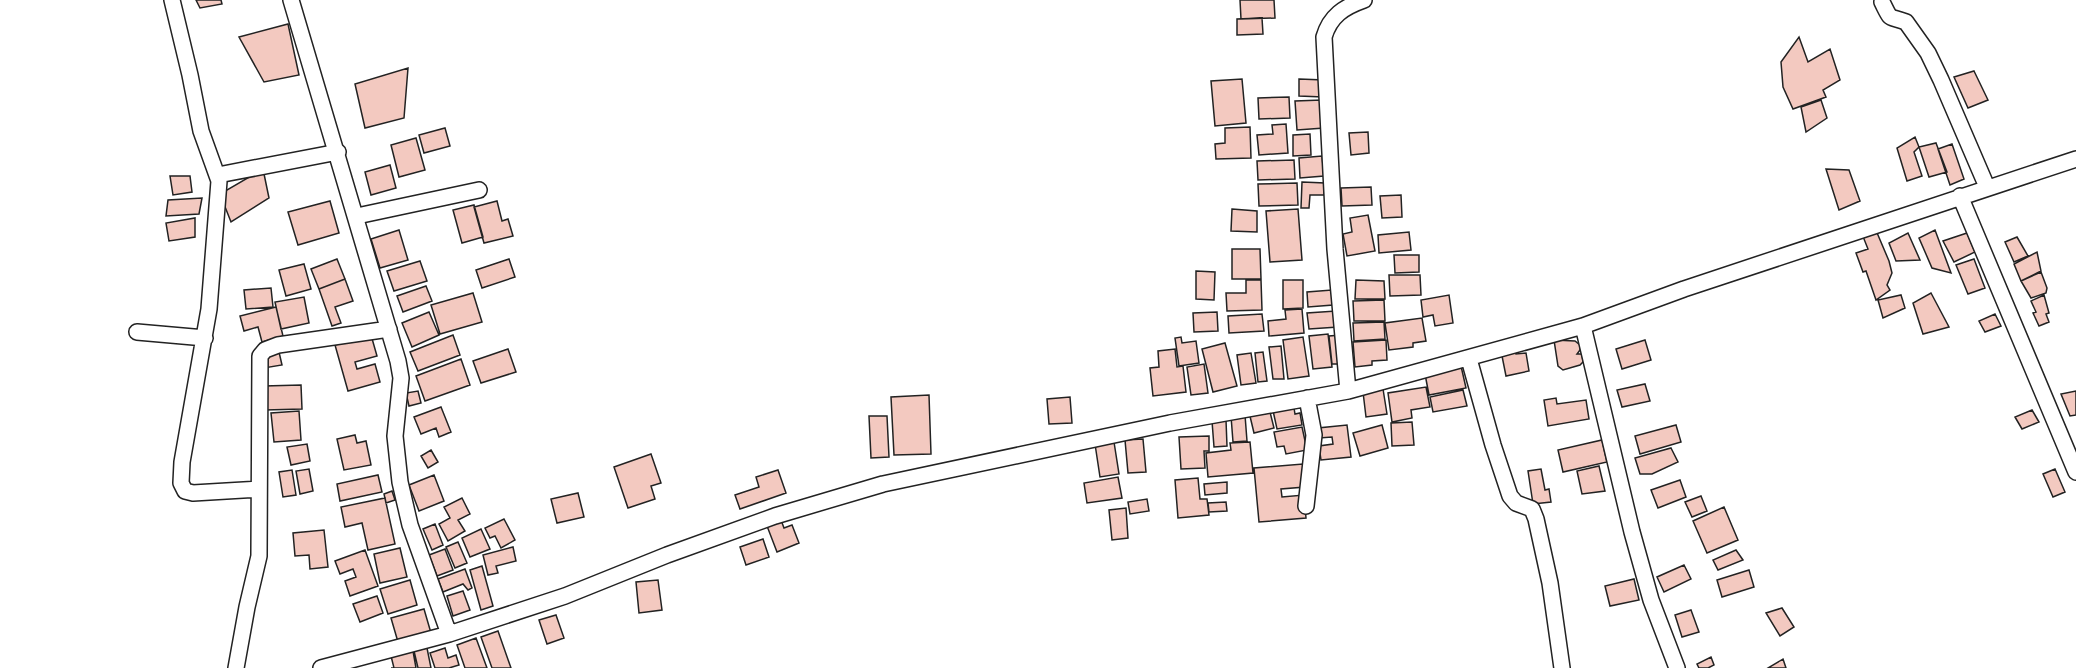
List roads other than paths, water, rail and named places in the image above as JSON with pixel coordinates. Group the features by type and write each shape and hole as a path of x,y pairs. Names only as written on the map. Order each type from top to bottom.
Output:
{"street":[{"path":"172,0 201,131 218,175 209,309 181,483 185,491 193,493 259,489"},
{"path":"291,0 389,329 401,378 395,436 400,482 410,525 449,634"},
{"path":"1348,391 1335,249 1324,37 1328,24 1335,15 1364,0"},
{"path":"1882,2 1890,18 1894,21 1906,22 1928,53 1987,187"},
{"path":"218,175 338,152"},
{"path":"321,668 366,662 565,596 667,555 775,516 883,484 1159,425 1348,391 1583,326 1684,289 2076,159"},
{"path":"357,216 479,190"},
{"path":"1959,196 2070,440 2076,472"},
{"path":"1583,326 1635,543 1651,600 1677,668"},
{"path":"236,668 246,607 259,556 259,365 261,352 278,345 389,329"},
{"path":"137,332 205,338"},
{"path":"1469,359 1510,496 1516,503 1532,509 1536,519 1550,583 1562,668"},
{"path":"1306,398 1314,435 1306,506"}]}
